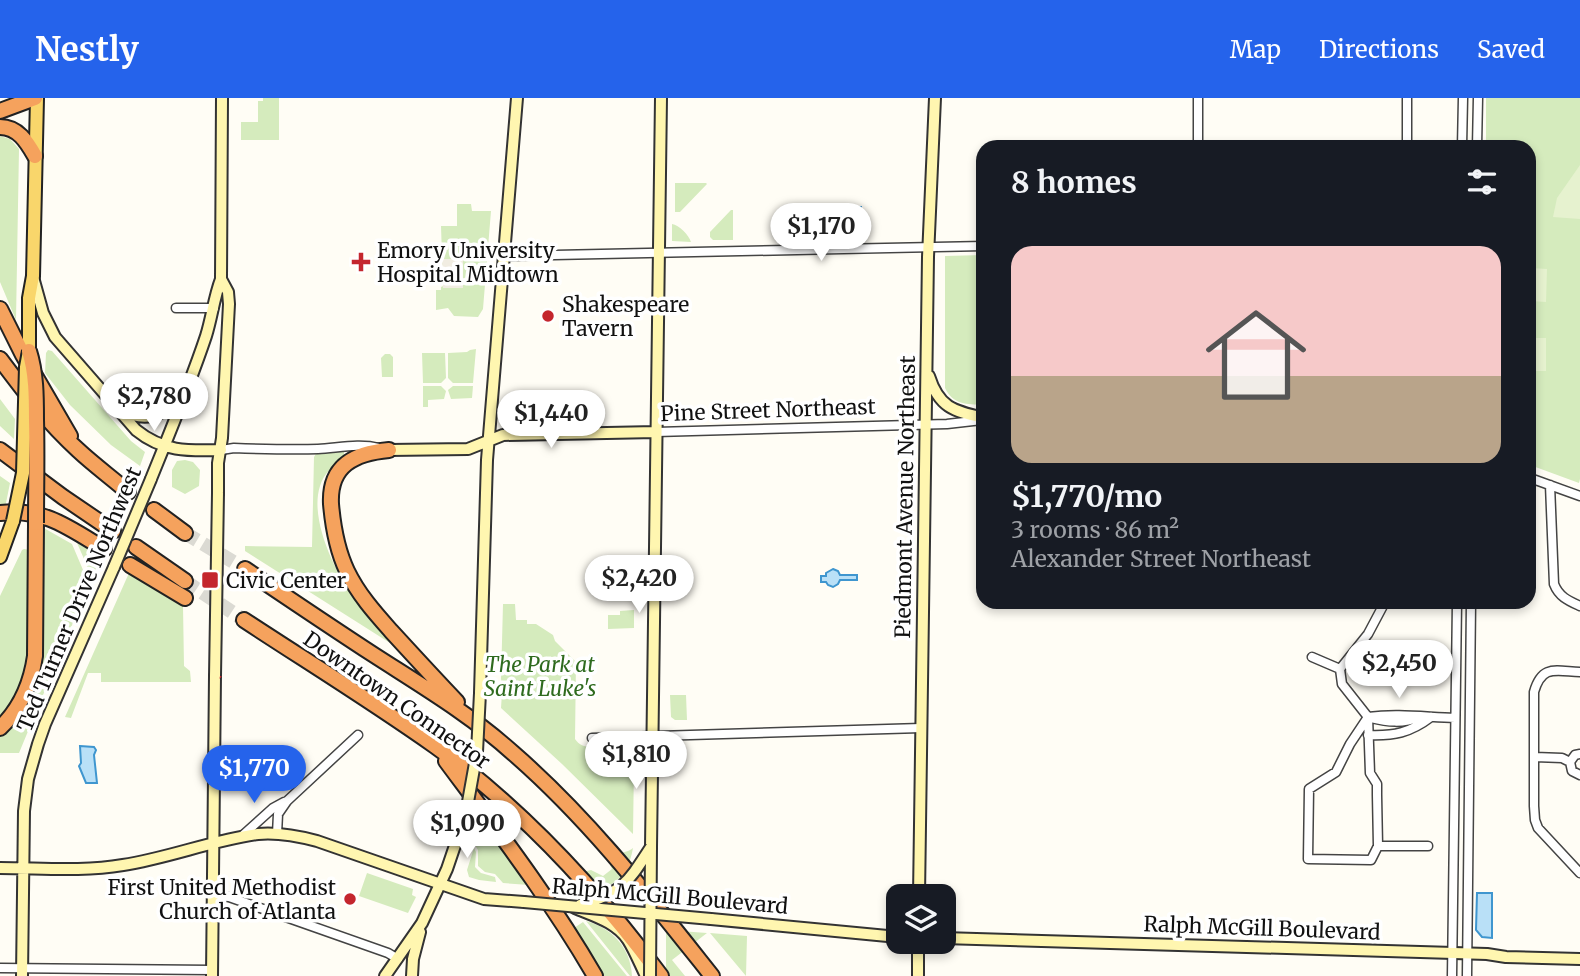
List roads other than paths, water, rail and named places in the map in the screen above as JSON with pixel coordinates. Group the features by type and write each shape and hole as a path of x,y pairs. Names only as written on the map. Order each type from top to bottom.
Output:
{"highway":[{"path":"0,111 36,98"},
{"path":"0,127 10,127 15,131 35,156"},
{"path":"0,309 23,355 78,450"},
{"path":"0,727 10,718 22,699 32,674 35,656 38,466 34,366 29,347"},
{"path":"0,359 43,414 78,450 128,492"},
{"path":"0,450 113,531"},
{"path":"389,450 360,455 343,466 335,476 331,498 332,513 341,557 347,572 375,613 482,728"},
{"path":"154,510 185,533"},
{"path":"0,513 23,511 47,517 104,550"},
{"path":"136,547 185,581"},
{"path":"130,565 185,598"},
{"name":"Downtown Connector","path":"245,569 421,683 514,753 565,802 612,853 712,976"},
{"name":"Downtown Connector","path":"244,620 435,746 494,794 551,847 613,915 661,976"},
{"path":"435,746 530,873 595,976"}],"main road":[{"path":"0,557 13,521 23,473 29,298 33,275 36,98"},
{"path":"212,973 218,463 229,304 228,292 221,279 222,98"},
{"path":"385,976 422,923 441,884 466,813 477,752 489,442 517,98"},
{"path":"648,976 661,98"},
{"name":"Piedmont Avenue Northeast","path":"919,884 928,247 935,98"},
{"path":"33,275 43,313 55,337 136,430 148,440 164,447 221,450"},
{"name":"Ted Turner Drive Northwest","path":"22,972 23,830 26,793 38,744 164,447 200,355 221,279"},
{"path":"926,368 935,393 945,405 976,417"},
{"path":"117,409 129,415 151,417 161,414 183,398"},
{"name":"Pine Street Northeast","path":"389,450 468,449 503,436 656,432"},
{"name":"Ralph McGill Boulevard","path":"0,868 82,869 121,866 260,834 277,834 317,841 484,899 886,936"},
{"path":"573,907 607,896 624,885 651,847"},
{"path":"573,907 602,919 623,933 648,976"},
{"path":"412,976 422,923"},
{"name":"Ralph McGill Boulevard","path":"956,938 1467,953 1580,959"},
{"path":"918,954 918,976"}],"street":[{"path":"1198,98 1198,140"},
{"path":"1407,98 1407,140"},
{"path":"1462,98 1462,140"},
{"path":"1477,140 1478,98"},
{"path":"504,256 976,246"},
{"path":"176,308 214,308"},
{"name":"Pine Street Northeast","path":"656,432 925,425 976,420"},
{"name":"Pine Street Northeast","path":"221,450 372,446 389,450"},
{"path":"1536,480 1580,496"},
{"path":"1550,485 1554,584 1567,600 1580,606"},
{"path":"1368,717 1336,772 1309,789 1308,859 1371,860 1378,846 1377,784 1370,773 1368,717 1342,684 1340,669 1368,634 1381,609"},
{"path":"1452,976 1457,609"},
{"path":"1467,976 1471,609"},
{"path":"1312,657 1340,669"},
{"path":"1580,672 1546,672 1538,678 1534,692 1535,820 1538,828 1580,873"},
{"path":"1368,736 1401,734 1420,725 1426,716"},
{"path":"1368,717 1455,718"},
{"path":"1394,718 1394,734"},
{"path":"592,738 921,729"},
{"path":"277,834 278,814 287,801 358,735"},
{"path":"1580,754 1575,755 1570,762 1572,771 1580,775"},
{"path":"1535,757 1562,758 1570,762"},
{"path":"241,838 273,808 287,801"},
{"path":"1378,846 1428,846"},
{"path":"213,896 229,897 398,958"},
{"path":"0,968 22,972 212,973"}],"water":[{"path":"852,207 861,207 858,231 851,231"},
{"path":"833,569 840,575 857,575 857,580 840,580 833,587 821,582 821,576 826,576 826,573"},
{"path":"80,746 94,747 96,750 94,755 97,783 86,783 79,766"},
{"path":"1477,893 1492,893 1492,938 1482,937 1476,930"}],"tunnel":[{"path":"185,533 245,569"},
{"path":"185,581 244,620"}],"railway":[{"path":"219,676 221,494"}],"place":[{"name":"Emory University Hospital Midtown","path":"361,262"},
{"name":"Shakespeare Tavern","path":"548,316"},
{"name":"Civic Center","path":"210,580"},
{"name":"First United Methodist Church of Atlanta","path":"350,899"}],"park label":[{"name":"The Park at Saint Luke's","path":"540,676"}]}
